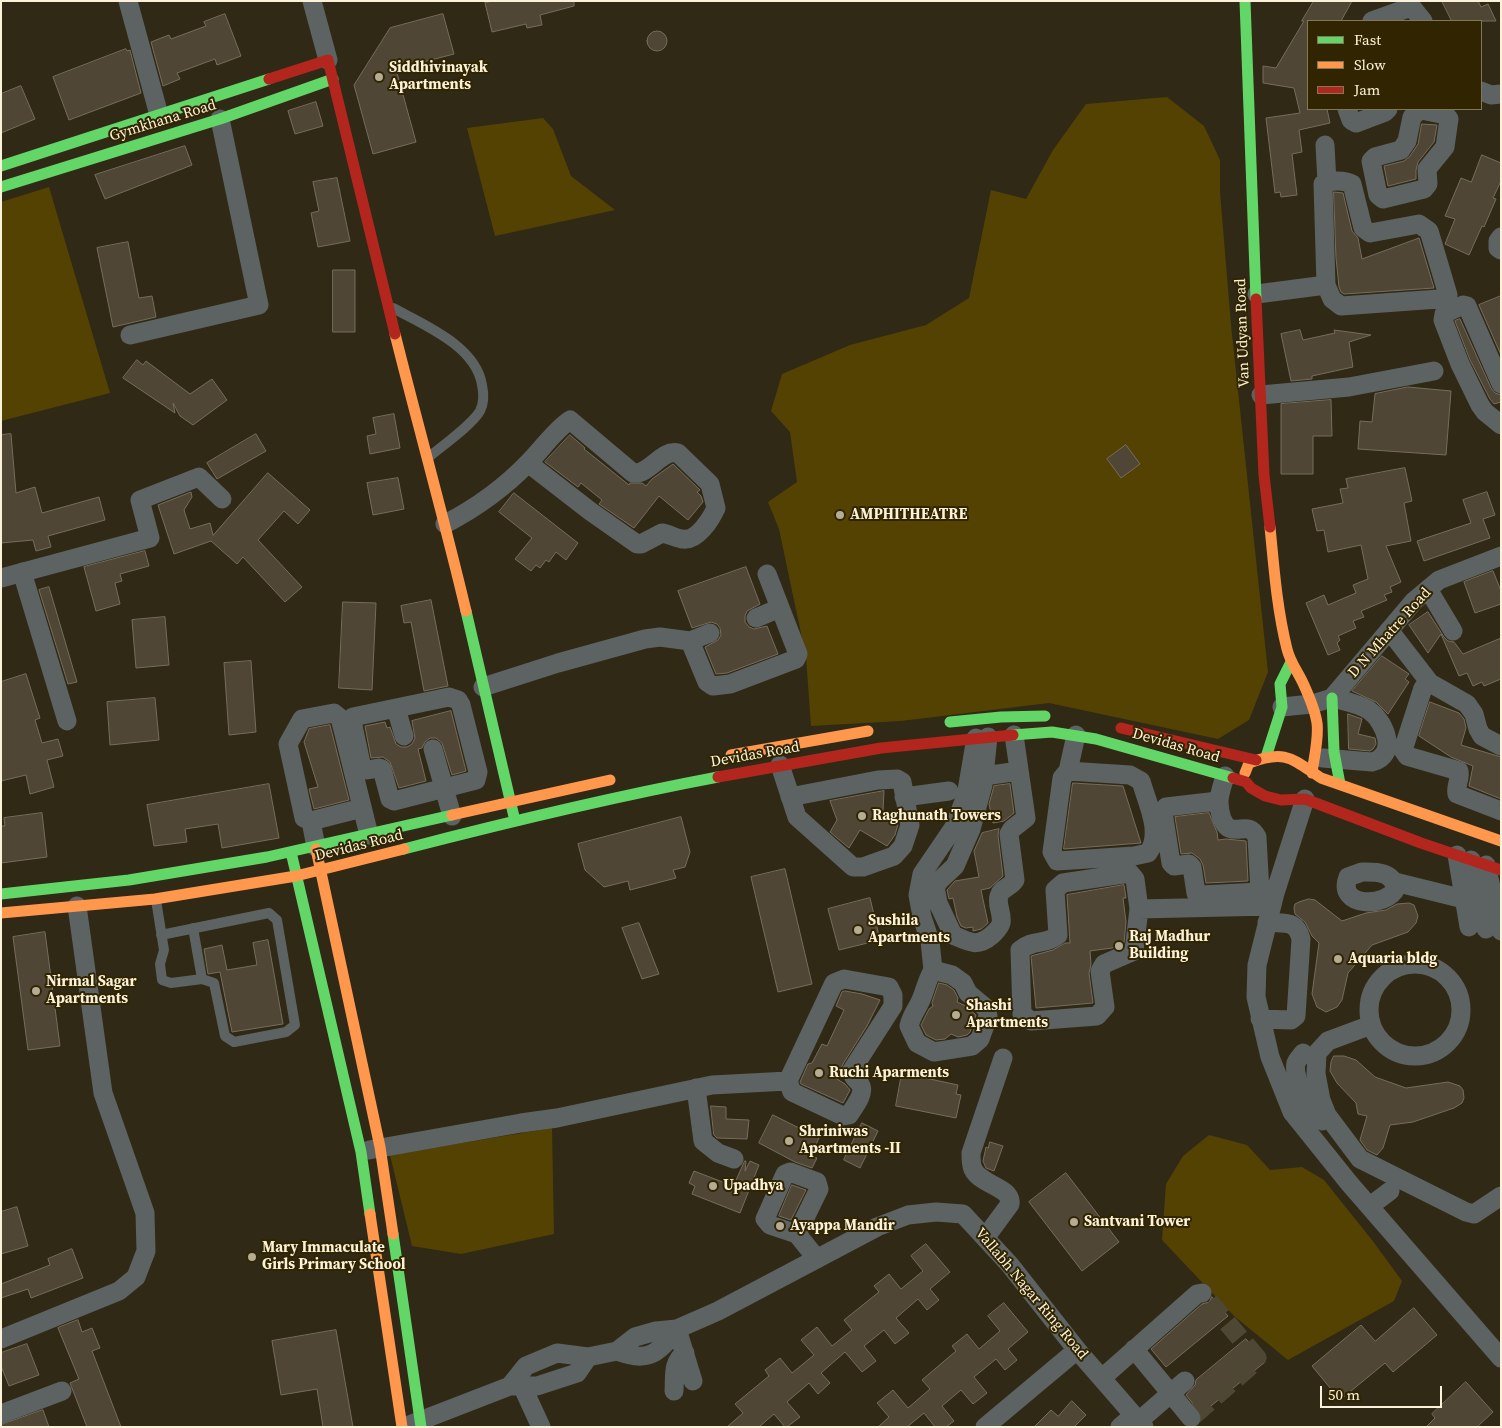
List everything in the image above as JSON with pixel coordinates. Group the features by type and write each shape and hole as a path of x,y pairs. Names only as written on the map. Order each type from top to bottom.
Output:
{"street":[{"path":"128,1 159,115"},
{"path":"312,1 333,79 426,459 445,524 515,821"},
{"name":"Van Udyan Road","path":"1246,1 1250,171 1264,475 1280,615 1291,662 1312,704 1317,723 1311,781"},
{"path":"1376,20 1414,10"},
{"name":"Gymkhana Road","path":"1,166 328,60"},
{"name":"Gymkhana Road","path":"1,187 220,119 333,79"},
{"path":"1482,91 1491,95 1501,94"},
{"path":"1347,110 1351,120 1356,123 1387,110"},
{"path":"1421,110 1446,115 1449,119 1445,147 1426,169 1428,184 1424,189 1383,199 1378,195 1371,161 1375,157 1401,150 1407,142 1412,117 1421,110"},
{"path":"130,335 259,305 220,119"},
{"path":"1325,145 1327,182"},
{"path":"1346,181 1352,184 1364,228 1370,233 1420,224 1429,231 1448,296 1439,300 1342,306 1332,299 1326,285 1322,184 1346,181"},
{"path":"1501,237 1498,241 1498,248 1501,250"},
{"path":"1257,294 1326,285"},
{"path":"1501,384 1467,306 1444,314 1442,320 1460,364 1480,405 1485,412 1501,425"},
{"path":"1261,395 1349,387 1434,371"},
{"path":"445,524 461,516 499,490 570,420 633,473 642,473 670,453 678,453 710,484 716,508 700,532 688,538 683,540 662,533 642,544 638,544 590,511 528,463"},
{"path":"1,578 150,538 140,500 200,477 222,499"},
{"name":"D N Mhatre Road","path":"1332,698 1414,601 1439,580 1501,556"},
{"path":"22,572 67,721"},
{"path":"690,641 706,682 713,686 730,684 796,659 798,654 767,574"},
{"path":"1428,590 1453,631"},
{"path":"756,618 780,608"},
{"path":"1389,630 1430,683 1467,704 1474,714 1482,736 1501,746"},
{"path":"483,687 558,663 645,639 660,638 690,641 710,633"},
{"path":"1246,782 1245,773 1249,763 1261,759 1282,707 1280,684 1291,662"},
{"path":"1430,683 1423,688 1403,750 1407,756 1458,771 1460,775 1456,790 1457,794 1501,811"},
{"path":"449,697 458,700 461,705 478,772 476,780 444,788 394,801 390,798 382,769 367,770 362,768 352,722 353,717 449,697"},
{"path":"1282,707 1312,704 1332,698 1346,701 1370,712 1385,728 1388,741 1384,754 1378,760 1372,762 1334,759 1311,781 1268,903 1257,965 1256,997 1260,1020 1292,1056 1296,1074 1309,1106 1339,1142 1348,1158 1351,1168 1349,1183"},
{"path":"1332,698 1334,759 1340,784"},
{"path":"396,708 404,736"},
{"path":"362,808 311,821 304,818 288,744 302,719 334,712 340,718 369,834"},
{"path":"935,723 1001,716 1055,716"},
{"name":"Devidas Road","path":"1111,726 1261,759 1274,755 1289,758 1303,764 1311,781 1482,863"},
{"name":"Devidas Road","path":"723,757 799,742 882,729"},
{"name":"Devidas Road","path":"1,913 156,899 296,876 630,794 881,748 1052,732 1076,735 1123,746 1246,782 1252,790 1268,797 1291,801 1311,781"},
{"path":"982,738 984,776 971,829 956,866 935,887 938,903 953,935 974,944 985,941 997,930 1002,922 998,897 1002,890 1013,884 1015,880 1009,834 1012,829 1026,818 1014,735"},
{"path":"1068,771 1130,775 1141,781 1154,824 1155,839 1148,853 1134,856 1057,861 1052,852 1062,778 1068,771 1076,735"},
{"path":"933,970 952,975 963,983 968,993 987,1009 988,1017 980,1039 972,1046 934,1052 917,1043 909,1026 911,1017 920,1004 928,978 933,970 930,941 922,917 918,895 922,874 954,827 966,796 982,738"},
{"path":"1122,774 1123,746"},
{"path":"434,749 452,816"},
{"path":"780,765 790,797 797,817 853,867 862,867 894,856 903,846 910,826 902,782 897,779 878,780 790,797"},
{"path":"984,776 1019,771"},
{"path":"1225,776 1218,802 1224,825 1229,829 1249,829 1257,837 1268,903"},
{"name":"Devidas Road","path":"1,894 130,880 291,852 620,778"},
{"name":"Devidas Road","path":"1311,781 1340,784 1501,840"},
{"path":"904,798 949,791"},
{"path":"1218,802 1166,807 1162,812 1171,863 1174,866 1189,864 1192,867 1196,893 1268,903 1298,929 1301,939 1296,1016 1291,1020 1260,1020"},
{"path":"311,821 380,1147 402,1296 412,1426"},
{"path":"291,852 361,1152 383,1300 412,1426"},
{"path":"1482,863 1488,900 1485,929"},
{"path":"1482,863 1488,900 1485,929"},
{"path":"1130,873 1135,879 1139,910 1134,951 1104,964 1100,971 1105,1007 1097,1016 1031,1021 1022,1014 1020,950 1027,944 1051,940 1058,935 1055,890 1063,883 1130,873"},
{"path":"1395,882 1488,900"},
{"path":"1139,910 1268,903"},
{"path":"1,1339 119,1291 136,1277 146,1251 145,1213 103,1092 77,906"},
{"path":"1419,964 1438,970 1457,991 1461,1010 1457,1029 1445,1044 1428,1054 1409,1056 1391,1050 1377,1037 1371,1025 1368,1010 1372,991 1383,976 1400,966 1419,964"},
{"path":"844,978 888,987 893,995 893,1006 852,1070 852,1076 862,1086 862,1092 849,1115 842,1116 792,1092 788,1080 834,983 844,978"},
{"path":"1371,1025 1328,1041 1317,1053 1316,1074 1321,1100 1327,1115 1360,1159 1466,1212 1474,1214 1501,1196"},
{"path":"1292,1056 1292,1112 1349,1183 1501,1358"},
{"path":"985,1238 1010,1204 1011,1199 1008,1194 976,1174 972,1166 971,1153 1003,1058"},
{"path":"361,1152 521,1122 557,1118 712,1085 788,1080"},
{"path":"696,1088 703,1141 718,1153 734,1159"},
{"path":"1370,1206 1390,1191"},
{"name":"Vallabh Nagar Ring Road","path":"588,1357 616,1350 635,1337 656,1331 677,1329 718,1311 877,1227 908,1216 936,1212 963,1214 1010,1265 1077,1350 1102,1378 1134,1422"},
{"path":"797,1234 816,1259"},
{"path":"1102,1378 1197,1294 1202,1293"},
{"path":"383,1300 402,1296"},
{"path":"677,1329 686,1353 693,1381"},
{"path":"1134,1349 1171,1394 1188,1420"},
{"path":"985,1427 1077,1350"},
{"path":"412,1426 517,1383 537,1386 576,1373 588,1357 557,1353 526,1366 517,1383"},
{"path":"674,1391 675,1365 679,1357 686,1353"},
{"path":"1134,1422 1171,1394 1185,1380"},
{"path":"517,1383 542,1427"},
{"path":"1,1414 62,1391"}],"lane":[{"path":"388,305 449,339 471,360 481,377 484,397 480,410 472,421 426,459"},
{"path":"156,899 161,935 164,950 160,964 162,980 171,983 202,979 214,983 225,1036 234,1042 286,1032 296,1025 277,920 269,913 161,935"},
{"path":"193,928 202,979"}],"shaded area":[{"path":"1167,97 1204,126 1220,160 1220,192 1231,325 1268,672 1249,720 1218,739 1049,703 901,721 811,726 806,657 779,529 768,502 797,482 790,432 771,411 782,374 850,345 926,325 969,298 991,190 1026,199 1053,150 1086,104"},
{"path":"543,118 553,129 571,176 615,210 495,236 467,128"},
{"path":"49,187 110,393 1,421 1,202"},
{"path":"552,1128 554,1234 461,1254 412,1246 390,1155"},
{"path":"1209,1135 1247,1145 1270,1170 1302,1167 1324,1180 1402,1281 1394,1301 1288,1360 1234,1316 1162,1240 1166,1184 1183,1156"}],"building":[{"path":"494,1 574,1 574,6 540,15 542,25 527,28 526,24 492,32 485,3"},
{"path":"1314,1 1352,1 1342,20 1307,20 1307,110 1327,110 1330,123 1299,130 1302,152 1292,154 1297,195 1281,197 1280,192 1275,193 1266,118 1300,113 1294,88 1263,83 1263,66 1276,68 1304,21 1302,21"},
{"path":"1442,1 1478,1 1481,7 1488,4 1496,21 1482,20 1452,20"},
{"path":"225,14 241,56 217,65 215,59 177,73 180,79 163,86 151,42 169,35 171,39 206,26 204,22"},
{"name":"Siddhivinayak Apartments","path":"443,14 454,54 396,69 416,142 373,154 354,85 390,28"},
{"path":"657,31 664,34 667,41 664,48 657,51 650,48 647,41 650,34"},
{"path":"126,49 127,51 130,50 141,93 69,120 53,77"},
{"path":"21,86 35,119 1,133 1,94"},
{"path":"316,102 323,126 295,134 288,111"},
{"path":"1422,124 1437,125 1434,142 1418,162 1416,179 1388,186 1384,166 1404,161 1410,156 1418,144"},
{"path":"185,146 192,165 105,199 95,175"},
{"path":"1482,155 1501,163 1501,181 1493,198 1496,199 1484,227 1482,226 1469,255 1445,244 1455,219 1445,216 1461,178 1471,182"},
{"path":"337,178 350,241 318,247 311,213 319,211 313,182"},
{"path":"1334,192 1343,193 1352,231 1358,238 1362,259 1419,238 1434,288 1344,294 1341,292 1336,258"},
{"path":"128,242 139,298 152,296 156,317 113,327 97,248"},
{"path":"333,270 355,270 355,332 333,332"},
{"path":"1501,296 1501,355 1479,305"},
{"path":"1460,319 1491,388 1495,393 1501,395 1501,402 1494,404 1490,399 1470,360 1455,321"},
{"path":"1300,330 1303,340 1335,333 1334,330 1371,335 1349,342 1353,367 1312,376 1312,379 1291,381 1281,334"},
{"path":"137,360 143,365 146,361 190,394 212,379 227,400 193,425 180,416 173,403 175,413 123,378"},
{"path":"1408,387 1451,391 1446,455 1358,449 1360,421 1372,422 1375,394"},
{"path":"1331,400 1332,436 1313,436 1313,474 1281,474 1281,404"},
{"path":"394,414 400,448 370,454 367,436 376,434 373,418"},
{"path":"11,434 16,493 35,487 42,513 99,497 105,520 48,536 51,547 36,551 33,540 1,543 1,435"},
{"path":"256,434 266,451 217,479 207,463"},
{"path":"570,435 584,449 629,485 630,483 642,483 646,486 652,479 673,464 700,490 697,492 703,502 688,520 659,496 634,528 599,504 602,500 581,483 578,487 545,462"},
{"path":"1126,445 1140,464 1121,478 1107,459"},
{"path":"1405,468 1412,501 1404,503 1411,541 1386,546 1401,582 1390,587 1392,592 1384,595 1387,600 1361,611 1364,617 1353,621 1356,628 1338,636 1340,640 1337,643 1340,650 1328,655 1306,603 1324,595 1328,605 1356,593 1353,585 1368,579 1361,545 1328,552 1324,530 1317,531 1312,509 1343,503 1340,489 1348,488 1346,479"},
{"path":"268,473 310,510 298,524 284,511 258,540 302,587 285,602 243,557 237,564 211,541 174,554 158,505 191,492 192,497 184,510 190,529 210,523 213,535"},
{"path":"398,478 404,509 373,515 367,483"},
{"path":"1487,492 1495,515 1483,519 1490,538 1424,561 1417,541 1471,523 1463,500"},
{"path":"514,493 578,543 566,560 556,552 549,562 546,560 540,568 536,565 531,571 515,559 532,538 499,512"},
{"path":"145,551 149,566 120,574 122,581 115,583 120,604 96,611 84,567"},
{"path":"746,567 760,604 747,611 745,622 754,629 767,626 778,654 727,673 716,674 705,647 718,640 721,635 720,628 717,624 711,622 692,628 678,591"},
{"path":"1493,571 1501,591 1501,604 1475,613 1464,582"},
{"path":"49,587 77,682 68,684 39,590"},
{"path":"431,600 448,686 424,691 411,622 404,623 401,606"},
{"path":"343,602 376,603 372,690 339,688"},
{"path":"1428,612 1444,637 1448,641 1454,642 1463,654 1501,638 1501,679 1484,686 1482,682 1473,686 1467,673 1459,676 1441,634 1428,653 1409,625"},
{"path":"165,617 169,665 136,668 132,620"},
{"path":"1382,656 1409,674 1405,679 1409,682 1388,714 1376,702 1352,691"},
{"path":"251,661 256,732 229,735 224,663"},
{"path":"26,674 40,718 35,720 42,743 58,739 63,756 47,760 54,787 30,794 26,775 1,781 1,682"},
{"path":"155,698 159,740 110,745 107,702"},
{"path":"1430,702 1459,713 1464,719 1466,728 1461,745 1501,757 1501,799 1469,786 1473,766 1451,757 1419,736"},
{"path":"451,711 466,771 452,775 442,743 436,738 430,738 422,748 418,749 426,781 399,788 390,762 383,757 371,758 365,726 385,722 387,728 390,727 396,744 401,747 407,747 412,744 415,738 412,721"},
{"path":"1348,714 1362,719 1358,734 1375,738 1376,744 1370,751 1349,749"},
{"path":"330,725 349,800 314,809 309,789 318,787 304,742 309,729"},
{"path":"1073,783 1123,786 1141,843 1064,849"},
{"path":"269,784 279,838 222,848 218,824 185,829 187,842 154,846 147,805"},
{"path":"1010,784 1014,813 1004,821 993,823 989,804 994,786"},
{"name":"Raghunath Towers","path":"884,791 883,811 898,822 895,835 887,846 860,830 849,848 830,832 837,820 830,801"},
{"path":"42,813 47,857 1,863 1,826 5,826 4,818"},
{"path":"1209,813 1217,832 1218,840 1246,841 1248,881 1206,883 1200,859 1192,853 1181,854 1175,817"},
{"path":"681,817 690,852 685,867 673,870 676,878 630,890 628,881 604,887 585,870 578,844"},
{"path":"999,829 998,835 1003,876 990,888 981,890 988,923 981,929 973,931 973,927 966,928 961,926 953,898 949,899 947,890 955,881 979,877 974,851 982,833"},
{"path":"785,869 812,984 778,992 751,877"},
{"name":"Raj Madhur Building","path":"1124,885 1126,898 1123,898 1126,922 1124,943 1112,948 1090,951 1091,964 1089,973 1093,1003 1036,1008 1031,956 1053,950 1065,943 1070,943 1067,895"},
{"name":"Sushila Apartments","path":"870,898 880,940 839,950 828,909"},
{"name":"Aquaria bldg","path":"1309,899 1315,900 1342,921 1366,913 1386,910 1397,904 1409,903 1414,905 1418,916 1416,923 1408,932 1372,945 1348,973 1342,1000 1337,1007 1326,1012 1317,1007 1312,994 1319,943 1312,936 1305,922 1295,914 1294,908 1295,904"},
{"path":"639,923 659,974 642,979 622,928"},
{"name":"Nirmal Sagar Apartments","path":"45,932 60,1046 28,1050 13,937"},
{"path":"268,940 283,1024 232,1032 220,972 208,974 204,949 222,945 227,970 257,965 253,943"},
{"name":"Shashi Apartments","path":"939,983 947,985 954,990 958,998 957,1002 966,1006 976,1015 970,1032 967,1035 958,1037 951,1034 945,1039 936,1040 926,1035 921,1025 929,1009 933,1006 932,1003"},
{"path":"845,991 880,1000 867,1026 843,1064 837,1079 850,1090 843,1103 800,1082 808,1064 812,1063 822,1044 827,1046 844,1010 836,1006 842,992"},
{"path":"1334,1056 1344,1056 1356,1060 1375,1077 1406,1088 1448,1082 1460,1086 1463,1090 1464,1098 1462,1103 1454,1108 1413,1122 1390,1125 1383,1148 1377,1155 1367,1150 1360,1140 1367,1116 1358,1114 1356,1103 1337,1083 1330,1071"},
{"path":"902,1073 958,1085 956,1094 961,1095 956,1118 896,1106"},
{"path":"711,1106 726,1107 726,1119 749,1120 747,1139 717,1138 714,1135"},
{"name":"Shriniwas Apartments -II","path":"773,1115 819,1138 811,1155 817,1158 812,1168 795,1162 759,1143"},
{"path":"862,1123 878,1131 860,1168 844,1160"},
{"path":"990,1142 1003,1146 994,1171 986,1168 983,1161 986,1147 988,1148"},
{"name":"Upadhya","path":"745,1161 745,1171 750,1161 759,1165 740,1213 692,1194 695,1186 689,1183 694,1171 733,1186"},
{"name":"Santvani Tower","path":"1066,1173 1119,1242 1082,1271 1029,1202"},
{"path":"792,1185 806,1190 791,1220 779,1216"},
{"path":"17,1207 28,1246 1,1254 1,1212"},
{"path":"926,1244 950,1272 930,1289 939,1300 927,1310 918,1299 896,1318 909,1333 895,1344 884,1330 864,1346 876,1361 862,1372 845,1352 821,1373 830,1383 818,1394 809,1383 787,1402 800,1417 787,1427 774,1414 759,1427 727,1427 743,1413 735,1404 769,1376 765,1370 780,1358 792,1373 814,1355 801,1340 817,1327 832,1346 852,1330 844,1320 879,1292 874,1286 889,1274 901,1289 923,1271 911,1256"},
{"path":"72,1249 83,1278 31,1298 28,1289 1,1298 1,1284 50,1265 48,1259"},
{"path":"1212,1297 1228,1316 1166,1367 1151,1349 1202,1304 1209,1302"},
{"path":"1004,1303 1028,1332 1008,1349 1017,1360 1005,1370 996,1359 974,1377 987,1393 973,1404 961,1390 942,1406 954,1421 946,1427 935,1427 924,1413 907,1427 878,1427 889,1417 877,1403 893,1390 908,1408 930,1389 922,1380 956,1351 952,1346 967,1334 979,1349 1000,1331 988,1316"},
{"path":"1414,1308 1437,1335 1393,1372 1385,1363 1340,1400 1312,1366 1361,1325 1375,1341"},
{"path":"78,1320 82,1332 92,1328 100,1348 92,1351 121,1427 87,1427 70,1383 79,1379 58,1328"},
{"path":"336,1330 353,1427 323,1427 317,1389 281,1395 272,1341"},
{"path":"1246,1339 1265,1362 1201,1414 1186,1395 1195,1385 1196,1380"},
{"path":"27,1344 39,1375 9,1386 1,1366 1,1353"},
{"path":"1466,1382 1493,1412 1477,1427 1426,1427 1435,1418 1432,1414"},
{"path":"1072,1401 1086,1415 1074,1427 1034,1427 1051,1410 1058,1416"},
{"path":"43,1410 49,1427 1,1427 1,1425"}],"tunnel":[{"path":"1194,1415 1255,1362 1257,1358 1202,1293"}],"traffic: fast":[{"path":"1245,1 1256,299"},
{"path":"1,166 269,79"},
{"path":"1,187 220,119 333,79"},
{"path":"466,611 515,821"},
{"path":"1266,757 1282,707 1280,684 1291,662"},
{"path":"1332,698 1334,752 1340,784"},
{"path":"950,722 1001,717 1045,716"},
{"path":"1013,735 1052,732 1096,739 1233,778"},
{"path":"404,849 560,810 718,777"},
{"path":"1,894 129,880 267,857 452,815"},
{"path":"291,852 361,1152 370,1214"},
{"path":"393,1234 421,1427"}],"traffic: slow":[{"path":"395,334 466,611"},
{"path":"1270,527 1278,604 1287,649 1310,698 1317,723 1317,742 1312,773"},
{"path":"731,755 868,731"},
{"path":"1245,773 1249,763 1272,757 1288,758 1321,778 1501,841"},
{"path":"452,815 610,780"},
{"path":"316,849 380,1147 393,1234"},
{"path":"1,913 155,899 296,876 404,849"},
{"path":"370,1214 402,1427"}],"traffic: jam":[{"path":"269,79 328,60 395,334"},
{"path":"1256,299 1264,475 1270,527"},
{"path":"1121,728 1256,760"},
{"path":"718,777 881,748 1013,735"},
{"path":"1233,778 1246,782 1251,788 1265,796 1281,800 1305,799 1421,843 1501,870"}],"place":[{"name":"Siddhivinayak Apartments","path":"379,77"},
{"name":"AMPHITHEATRE","path":"840,515"},
{"name":"Raghunath Towers","path":"862,816"},
{"name":"Sushila Apartments","path":"858,930"},
{"name":"Raj Madhur Building","path":"1119,946"},
{"name":"Aquaria bldg","path":"1338,959"},
{"name":"Nirmal Sagar Apartments","path":"36,991"},
{"name":"Shashi Apartments","path":"956,1015"},
{"name":"Ruchi Aparments","path":"819,1073"},
{"name":"Shriniwas Apartments -II","path":"789,1141"},
{"name":"Upadhya","path":"713,1186"},
{"name":"Santvani Tower","path":"1074,1222"},
{"name":"Ayappa Mandir","path":"780,1226"},
{"name":"Mary Immaculate Girls Primary School","path":"252,1257"}]}
